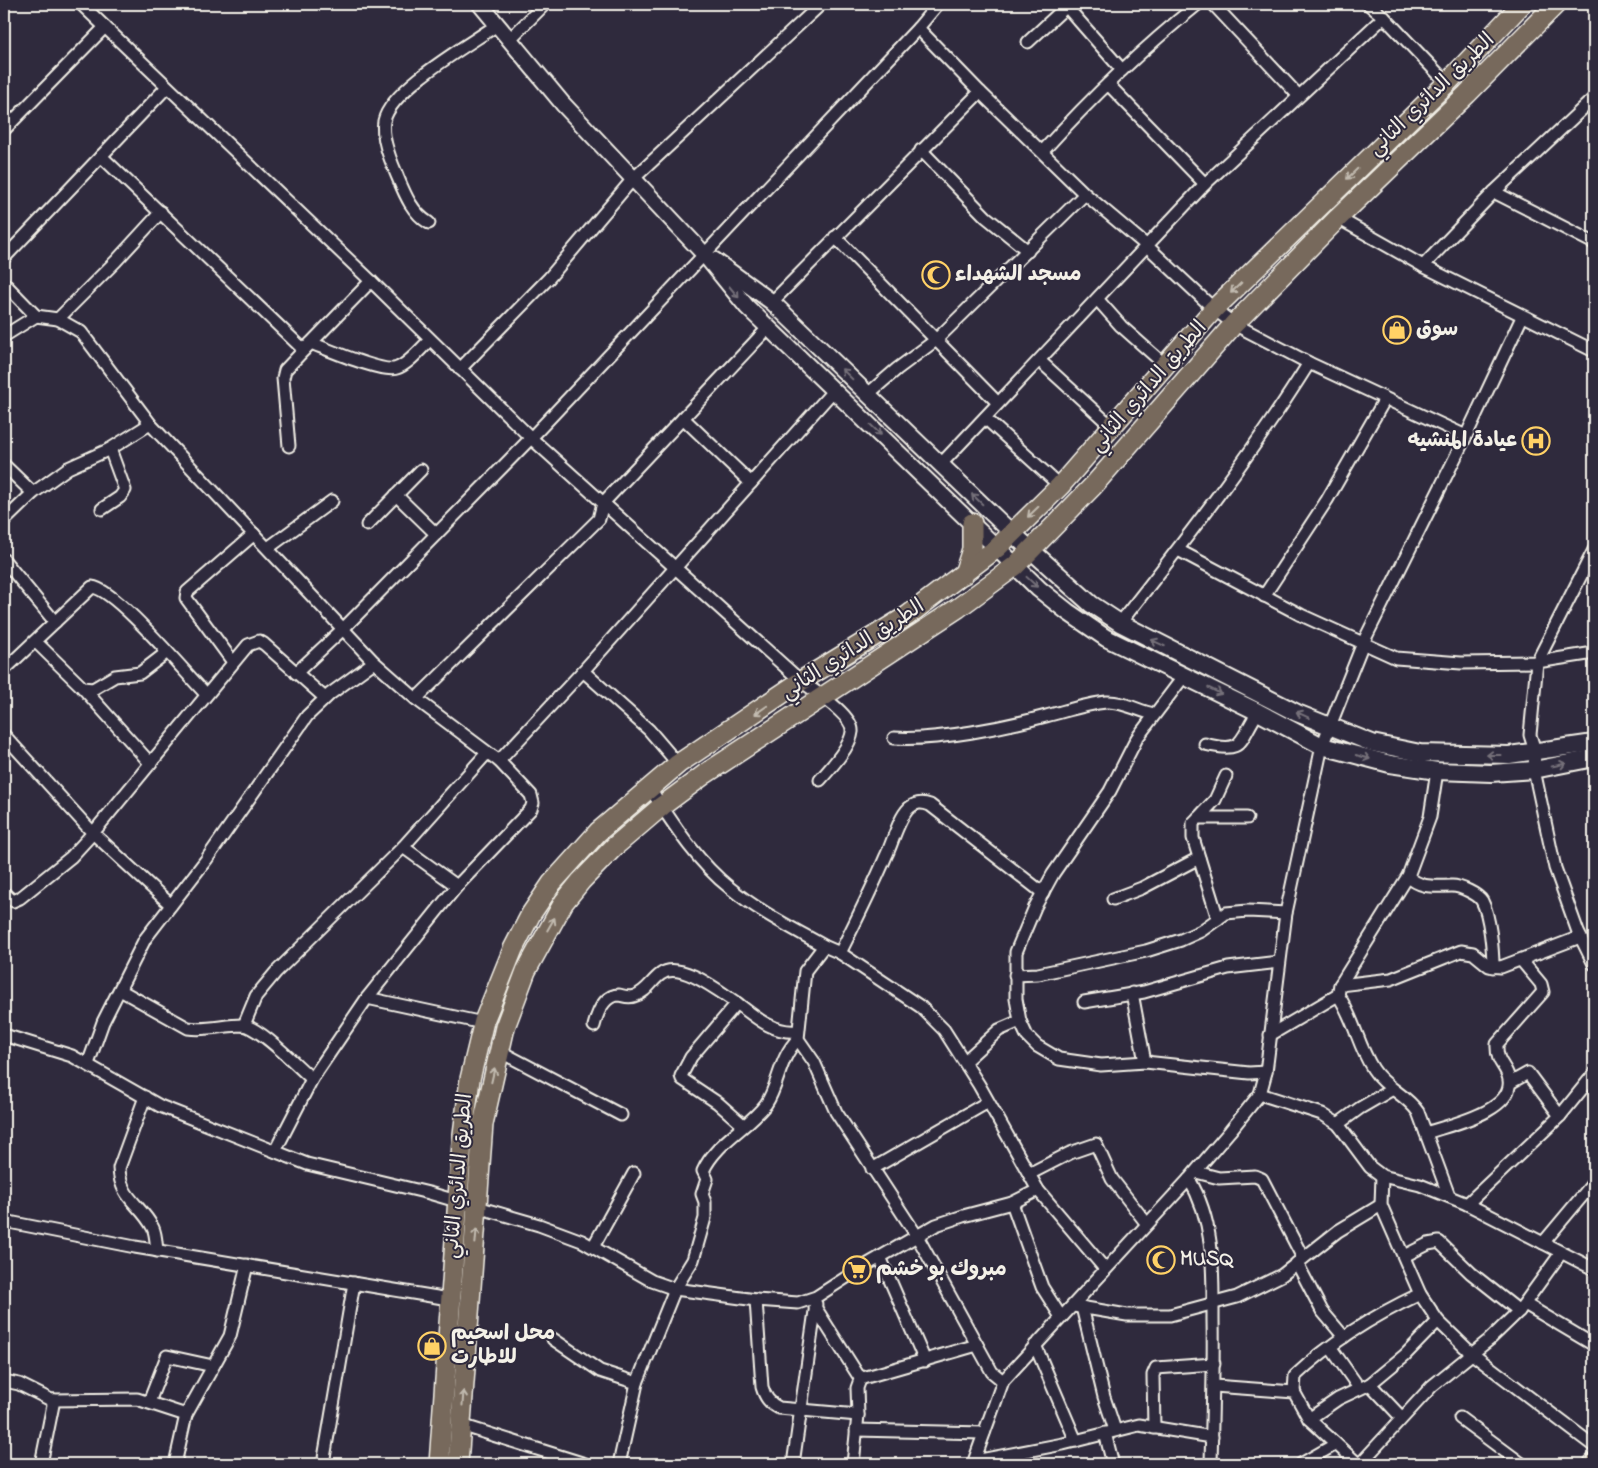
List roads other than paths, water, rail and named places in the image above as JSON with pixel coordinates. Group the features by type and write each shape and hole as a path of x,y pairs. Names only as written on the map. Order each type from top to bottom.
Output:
{"main road":[{"name":"الطريق الدائري الثاني","path":"439,1464 450,1300 465,1114 470,1079 483,1023 513,949 530,914 552,882 598,832 678,764 801,681 907,616 997,548 1060,486 1214,309 1447,83 1522,4"},
{"name":"الطريق الدائري الثاني","path":"458,1464 484,1124 505,1027 526,971 564,902 581,881 614,847 662,806 705,774 958,608 1015,566 1093,486 1234,324 1338,218 1556,4"},
{"path":"964,574 972,549 972,524"},
{"path":"1012,533 1091,604 1120,623 1330,728 1372,743 1420,753 1509,755 1594,743"},
{"path":"997,548 1068,612 1106,638 1258,712 1322,746 1390,764 1438,771 1491,773 1534,770 1594,758"}],"street":[{"path":"81,4 371,281 531,438 674,569 801,681 846,716 852,725 850,740 820,780"},
{"path":"480,4 563,104 632,180 704,254 730,288 768,328 997,548"},
{"path":"509,40 545,4"},
{"path":"296,673 343,629 531,438 918,28 938,4"},
{"path":"1043,152 1076,114 1122,70 1198,4"},
{"path":"1213,4 1298,95"},
{"path":"1368,4 1384,17 1447,83"},
{"path":"1028,42 1068,5 1122,70"},
{"path":"460,369 549,278 632,180 818,6"},
{"path":"941,464 1098,300 1205,184 1298,95 1384,17"},
{"path":"429,224 420,218 410,205 401,185 383,131 385,119 398,100 435,66 497,25"},
{"path":"4,130 105,27"},
{"path":"918,28 980,92 1085,194 1147,246 1214,309 1234,324 1309,363 1466,436"},
{"path":"1108,84 1205,184"},
{"path":"4,258 167,87"},
{"path":"772,302 980,92"},
{"path":"1422,266 1494,192 1594,98"},
{"path":"921,150 986,217 1028,251"},
{"path":"101,156 308,347 393,369 400,367 430,340"},
{"path":"1494,192 1594,243"},
{"path":"868,394 897,369 936,340 1085,194"},
{"path":"58,319 116,261 161,212"},
{"path":"1338,218 1422,266 1594,351"},
{"path":"835,237 998,403"},
{"path":"704,254 736,274 772,302 1012,533"},
{"path":"289,446 283,378 285,370 371,281"},
{"path":"4,283 36,316 58,319 81,332 150,424 374,662 416,699 499,761 531,796 533,803 531,808 458,886 367,998 312,1079 275,1152"},
{"path":"1098,300 1145,348 1165,365"},
{"path":"4,336 36,316"},
{"path":"974,1463 1003,1381 1061,1317 1078,1306 1105,1269 1192,1175 1260,1094 1266,1072 1286,913 1322,746 1363,643 1466,436 1522,317"},
{"path":"416,699 599,519 603,503 768,328"},
{"path":"1040,361 1112,427"},
{"path":"1120,623 1178,550 1271,424 1309,363"},
{"path":"499,761 583,671 834,390"},
{"path":"1264,596 1327,500 1385,399"},
{"path":"683,418 751,483"},
{"path":"985,418 1060,486"},
{"path":"4,521 33,493 68,468 110,449 150,424"},
{"path":"102,509 125,490 110,449"},
{"path":"4,465 33,493"},
{"path":"367,525 422,470"},
{"path":"396,495 436,534"},
{"path":"268,548 332,501"},
{"path":"233,662 186,598 187,592 254,534"},
{"path":"1178,550 1264,596 1396,658 1424,662 1537,662 1594,653"},
{"path":"1594,550 1537,662 1530,728 1535,751 1534,770 1555,868 1580,937 1594,964"},
{"path":"4,560 56,622"},
{"path":"4,670 56,622 88,588 97,587 118,602 206,694"},
{"path":"35,640 83,688 150,763"},
{"path":"4,895 13,901 20,898 71,857 93,834 248,645 259,641 325,698"},
{"path":"83,688 94,689 115,676 140,673 166,653"},
{"path":"88,1064 103,1022 144,939 206,860 307,716 325,698 374,662"},
{"path":"583,671 649,730 678,764"},
{"path":"1184,676 1137,738 1110,791 1053,874 1019,941 1016,952 1015,975 1020,1021 1027,1036 1037,1046 1059,1060 1108,1065 1145,1062 1249,1073 1266,1072"},
{"path":"894,738 912,739 998,727 1073,708 1107,702 1120,703 1141,712 1154,714"},
{"path":"1205,744 1230,749 1238,745 1258,712"},
{"path":"4,735 93,834 171,905"},
{"path":"244,1025 256,996 276,972 403,847 487,753"},
{"path":"1339,990 1408,876 1430,817 1438,771"},
{"path":"1218,919 1192,829 1198,818 1215,800 1226,776"},
{"path":"649,787 702,862 728,887 778,920 840,953 921,1007 944,1030 965,1061 1038,1190 1105,1269"},
{"path":"840,953 866,901 900,824 908,809 915,804 922,802 930,805 1043,893"},
{"path":"1198,818 1247,818"},
{"path":"403,847 458,886"},
{"path":"1113,900 1142,888 1199,858"},
{"path":"1408,876 1414,882 1432,886 1454,886 1480,898 1491,939 1493,967"},
{"path":"1015,975 1038,974 1146,951 1181,940 1226,913 1248,911 1286,913"},
{"path":"1270,1036 1339,990 1401,976 1461,951 1474,953 1493,967 1501,967 1580,937"},
{"path":"619,1464 637,1382 675,1289 693,1260 705,1218 705,1202 702,1194 706,1183 705,1168 727,1141 766,1104 786,1056 798,1035 805,971 824,946"},
{"path":"1426,1133 1490,1110 1505,1095 1510,1083 1508,1073 1499,1063 1497,1044 1543,992 1540,984 1521,960"},
{"path":"1084,1002 1156,989 1228,968 1279,962"},
{"path":"594,1026 600,1010 608,998 617,995 629,997 640,994 663,972 670,970 681,971 693,976 736,1003 756,1019 798,1035 814,1062 836,1112 917,1236 992,1372 1003,1381"},
{"path":"120,990 188,1028 197,1030 244,1025 256,1031 312,1079"},
{"path":"1339,990 1373,1069 1391,1090 1412,1104 1426,1133 1449,1196"},
{"path":"1132,993 1145,1062"},
{"path":"367,998 483,1023"},
{"path":"736,1003 691,1057 681,1076 682,1079 718,1103 743,1126"},
{"path":"965,1061 999,1030 1020,1021"},
{"path":"4,1035 88,1064 160,1106 275,1152 307,1164 429,1193 539,1225 593,1247 652,1281 675,1289 756,1300 798,1303 816,1302 880,1257 936,1226 963,1216 1012,1203 1038,1190"},
{"path":"499,1051 621,1115"},
{"path":"1510,1083 1528,1073 1560,1116"},
{"path":"1467,1204 1560,1116 1594,1074"},
{"path":"1338,1124 1360,1108 1391,1090"},
{"path":"1260,1094 1322,1114 1338,1124 1370,1167 1382,1176 1420,1185 1449,1196 1594,1269"},
{"path":"144,1097 118,1168 119,1180 129,1200 153,1228 157,1250"},
{"path":"872,1169 988,1102"},
{"path":"1029,1174 1096,1144 1112,1180 1147,1224"},
{"path":"593,1247 634,1173"},
{"path":"1192,1175 1219,1178 1255,1176 1262,1179 1322,1311 1344,1337"},
{"path":"1192,1175 1206,1214 1211,1245 1214,1364 1211,1464"},
{"path":"1382,1176 1381,1205 1420,1294 1438,1321 1471,1354 1594,1446"},
{"path":"1543,1243 1594,1182"},
{"path":"1012,1203 1042,1287 1061,1317"},
{"path":"1078,1306 1128,1316 1144,1316 1170,1315 1213,1304 1260,1287 1300,1261 1338,1231 1381,1205"},
{"path":"4,1221 157,1250 470,1302"},
{"path":"1404,1256 1428,1244 1439,1242 1471,1273 1522,1307 1594,1345"},
{"path":"1420,1294 1398,1304 1344,1337 1295,1376 1294,1392 1309,1419 1359,1464 1432,1386 1489,1340 1522,1307 1561,1253"},
{"path":"880,1257 925,1361"},
{"path":"175,1464 186,1415 230,1336 247,1265"},
{"path":"323,1464 354,1283"},
{"path":"756,1300 764,1396 774,1405 801,1410 858,1415"},
{"path":"816,1302 861,1377"},
{"path":"793,1464 816,1302"},
{"path":"1078,1306 1104,1397 1113,1464"},
{"path":"1309,1419 1338,1399 1364,1386 1404,1355 1438,1321"},
{"path":"553,1339 600,1371 637,1382"},
{"path":"861,1377 865,1378 977,1345"},
{"path":"1035,1345 1076,1441"},
{"path":"1331,1348 1364,1386 1402,1417"},
{"path":"149,1402 167,1356 213,1366"},
{"path":"1154,1428 1153,1375 1156,1368 1214,1364"},
{"path":"853,1464 858,1415 857,1388 861,1377"},
{"path":"4,1381 19,1384 44,1398 54,1400 137,1399 186,1415"},
{"path":"1214,1386 1294,1392"},
{"path":"41,1464 54,1400"},
{"path":"1460,1418 1522,1464"},
{"path":"461,1425 585,1464"},
{"path":"974,1463 1139,1425 1212,1437"},
{"path":"856,1430 984,1433"},
{"path":"1301,1464 1336,1444"}],"place":[{"name":"مسجد الشهداء","path":"936,275"},
{"name":"سوق","path":"1397,330"},
{"name":"عيادة المنشيه","path":"1536,441"},
{"name":"MUSQ","path":"1161,1260"},
{"name":"مبروك بو خشم","path":"857,1270"},
{"name":"محل اسحيم للاطارت","path":"432,1346"}]}
